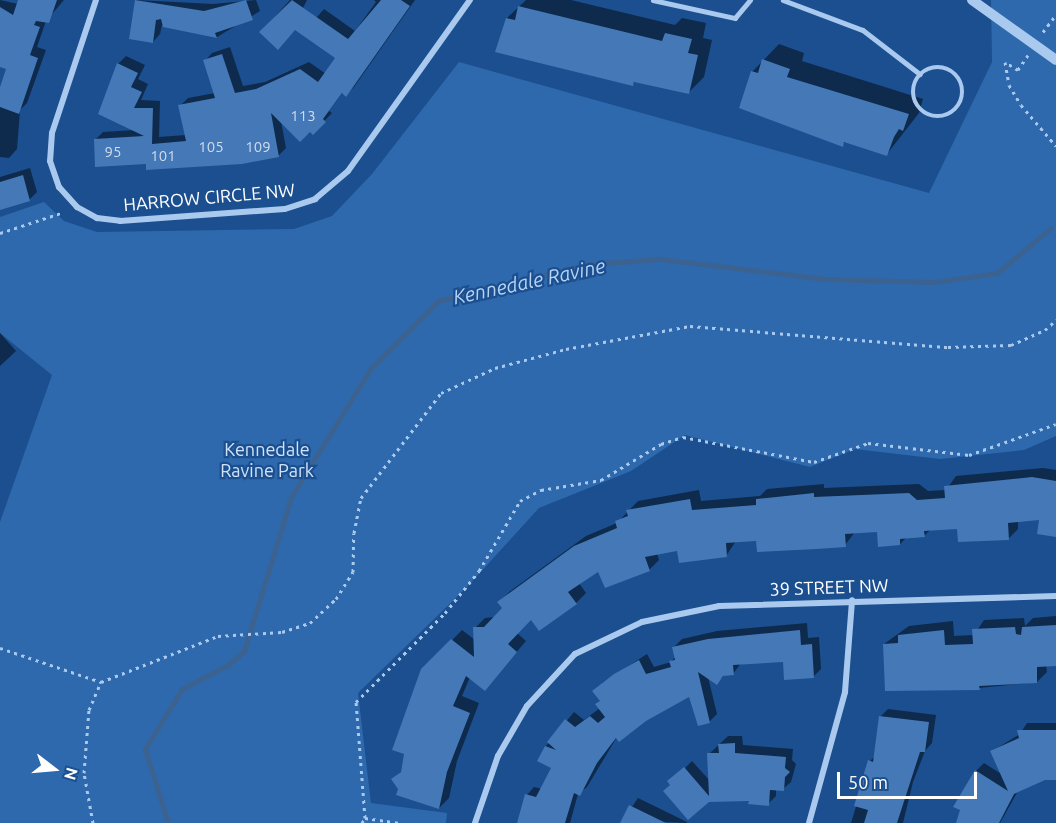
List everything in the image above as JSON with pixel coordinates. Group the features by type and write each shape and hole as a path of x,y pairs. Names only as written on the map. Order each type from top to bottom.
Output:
{"street":[{"name":"HARROW CIRCLE NW","path":"96,0 72,64 50,147 59,187 77,207 97,218 120,221 285,209 315,199 348,171 470,0"},
{"path":"972,0 1034,47 1056,60"},
{"name":"39 STREET NW","path":"476,823 498,756 527,706 575,654 642,622 719,606 852,600 1056,596"},
{"path":"808,823 845,692 852,600"}],"lane":[{"path":"653,0 735,18 750,0"},
{"path":"783,0 863,30 920,74"},
{"path":"935,67 956,75 962,89 954,111 938,117 917,105 913,89 920,74 935,67"}],"path":[{"path":"1056,15 1018,70 1005,62 1009,85 1021,105 1056,146"},
{"path":"0,233 77,207"},
{"path":"0,648 101,682 232,632 276,632 310,623 347,583 356,559 354,533 361,498 441,393 495,369 566,349 690,326 948,347 1011,345 1045,330 1056,320"},
{"path":"362,823 365,818 356,702 445,613 479,571 520,501 541,490 601,480 661,444 683,437 814,462 868,443 969,455 1056,424"},
{"path":"93,823 84,773 89,710 101,682"},
{"path":"365,818 402,823"}],"green space":[{"name":"Kennedale Ravine Park","path":"991,0 1056,0 1056,436 1024,450 940,459 855,449 810,467 685,435 631,471 539,508 467,587 358,693 371,803 447,813 446,823 0,823 0,522 52,375 0,333 0,217 44,202 64,221 97,232 294,229 332,216 372,174 459,62 929,193 992,62"}],"building":[{"path":"18,0 57,0 49,23 36,21 34,25 40,27 30,55 38,58 19,114 0,107 0,87 6,69 0,67 0,7 13,15"},
{"path":"135,0 204,11 246,0 253,20 215,33 217,38 163,27 161,19 156,20 153,43 129,39"},
{"path":"292,0 348,39 381,0 401,0 410,6 346,97 342,93 323,119 326,122 313,135 310,132 300,142 271,113 279,157 242,164 146,170 146,164 95,167 94,139 144,136 98,114 117,63 138,73 131,87 142,92 134,108 153,108 152,144 186,141 178,105 215,98 203,60 222,54 235,93 256,89 300,69 318,82 335,58 295,30 278,50 259,32"},
{"path":"518,6 662,41 665,33 692,39 688,53 698,55 689,94 634,82 633,86 495,52 506,18 515,20"},
{"path":"762,59 790,69 787,77 909,114 903,131 899,129 887,156 844,142 843,147 739,108 751,71 758,73"},
{"path":"23,175 30,201 0,210 0,182"},
{"path":"1032,477 1056,481 1056,537 1037,534 1039,520 1008,523 1009,540 958,542 957,529 924,531 925,537 900,539 900,545 878,547 877,532 845,534 846,547 757,552 756,541 726,543 727,557 679,563 677,551 645,557 650,571 605,588 598,572 568,592 577,604 539,631 531,620 508,644 517,652 485,691 466,676 453,706 470,713 447,772 439,809 396,795 398,789 391,779 401,772 404,754 392,750 421,669 451,639 474,657 473,627 484,627 502,608 497,602 574,546 617,528 615,521 628,516 626,510 690,499 692,510 756,505 756,499 814,493 814,497 909,493 917,500 945,498 944,486"},
{"path":"1056,625 1056,666 1037,667 1037,683 979,686 980,690 885,691 883,644 898,643 898,635 944,630 945,645 973,644 972,629 1015,627 1016,634 1021,635 1022,627"},
{"path":"800,630 801,645 812,644 814,678 784,680 783,662 733,665 734,675 723,676 717,685 698,672 710,723 698,726 689,697 646,721 619,742 616,738 597,763 580,796 574,793 565,823 517,823 525,794 536,797 551,768 537,761 545,746 556,750 547,742 565,719 575,727 590,716 598,723 605,717 595,704 600,701 592,691 614,674 639,660 646,674 671,667 669,661 675,660 672,647 708,639"},
{"path":"879,716 929,722 925,752 920,752 897,823 864,823 868,810 854,806 868,760 873,762"},
{"path":"1017,730 1056,730 1056,780 1045,780 1014,794 999,823 956,823 960,810 953,807 975,770 1008,791 990,751 1019,738"},
{"path":"735,743 735,753 786,757 785,768 790,772 785,777 784,791 770,790 769,806 748,804 749,801 709,802 688,820 663,791 670,785 667,781 684,767 709,796 707,753 719,753 718,744"},
{"path":"629,805 666,823 620,823"}],"waterway":[{"name":"Kennedale Ravine","path":"168,823 145,749 182,689 228,665 244,651 291,497 371,368 438,301 590,264 661,259 826,279 934,282 997,273 1051,228"}]}
